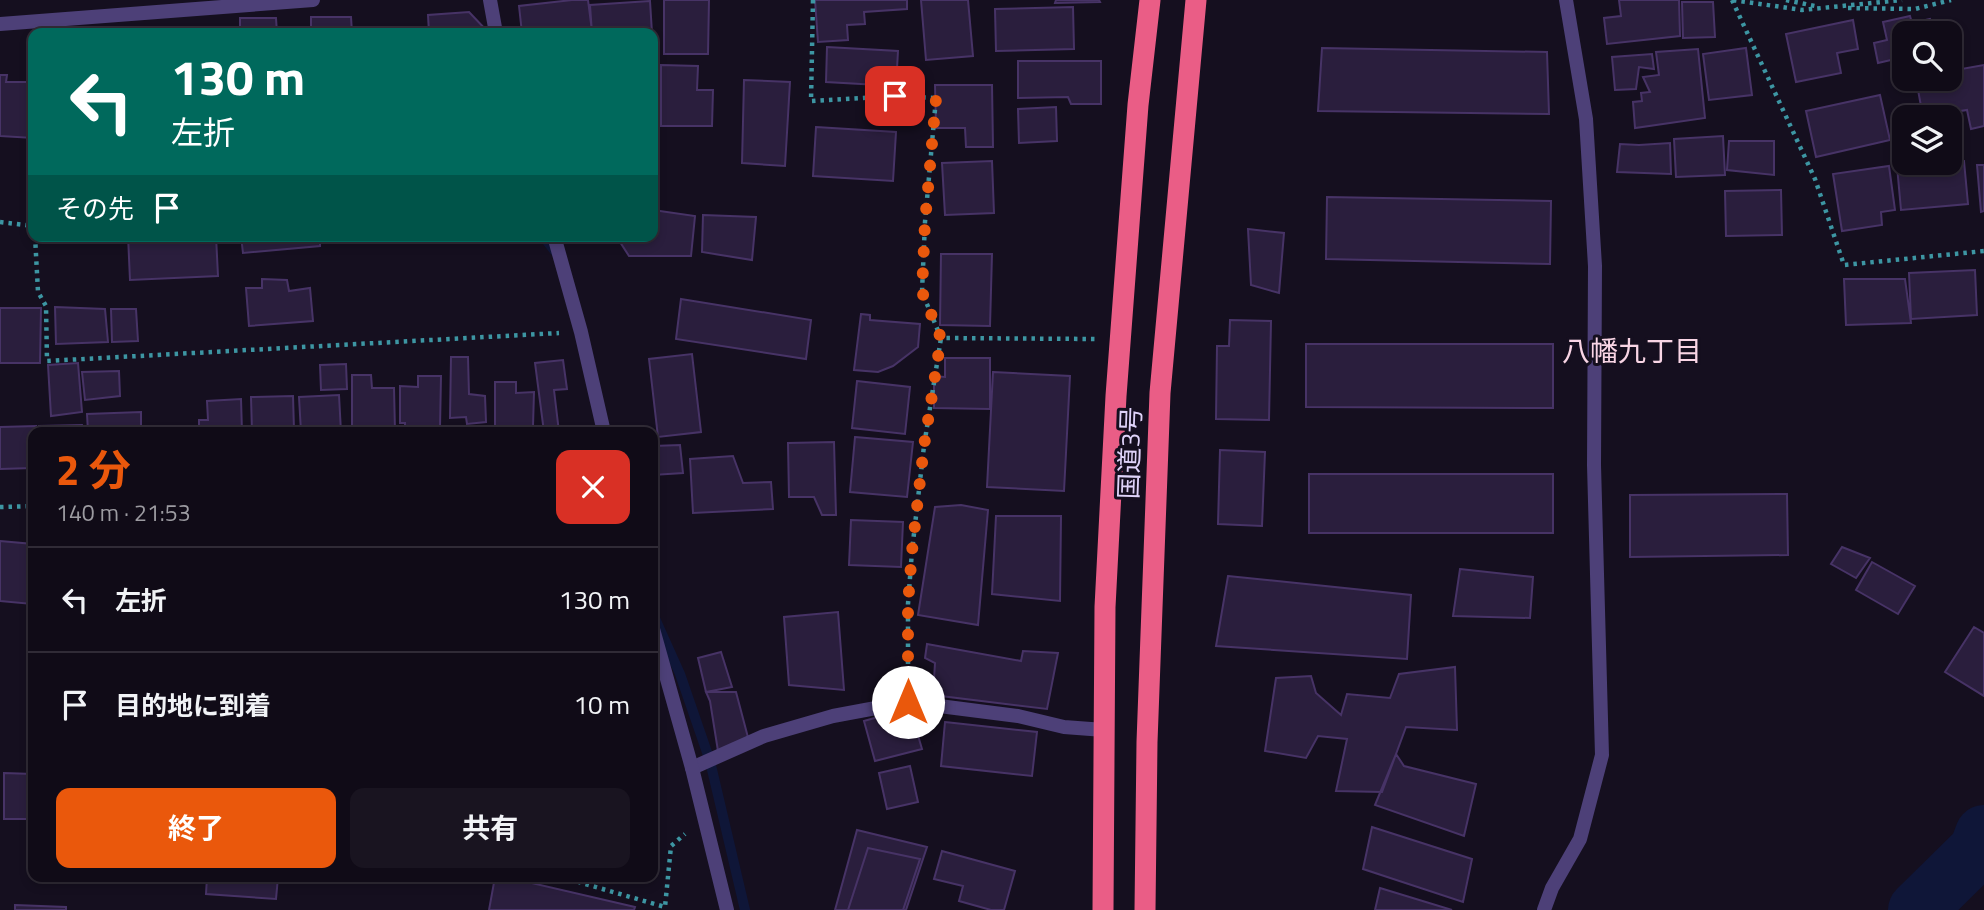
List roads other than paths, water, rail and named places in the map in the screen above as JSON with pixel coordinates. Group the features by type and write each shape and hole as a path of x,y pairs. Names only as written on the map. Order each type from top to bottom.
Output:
{"highway":[{"name":"国道3号","path":"1102,910 1105,607 1120,340 1138,105 1150,0"},
{"name":"国道3号","path":"1145,910 1147,742 1160,393 1196,0"}],"street":[{"path":"0,24 313,0"},
{"path":"490,0 495,28"},
{"path":"1544,910 1552,888 1580,839 1602,755 1594,465 1595,266 1586,119 1566,0"},
{"path":"556,242 581,332 603,427"},
{"path":"658,647 692,768 727,910"},
{"path":"692,768 764,736 833,716 908,702 1018,716 1064,727 1104,730"}],"waterway":[{"path":"548,242 558,255"},
{"path":"658,625 680,674 710,761 745,910"},
{"path":"1917,910 1978,850 1984,834"}],"district":[{"name":"八幡九丁目","path":"1632,351"}]}
